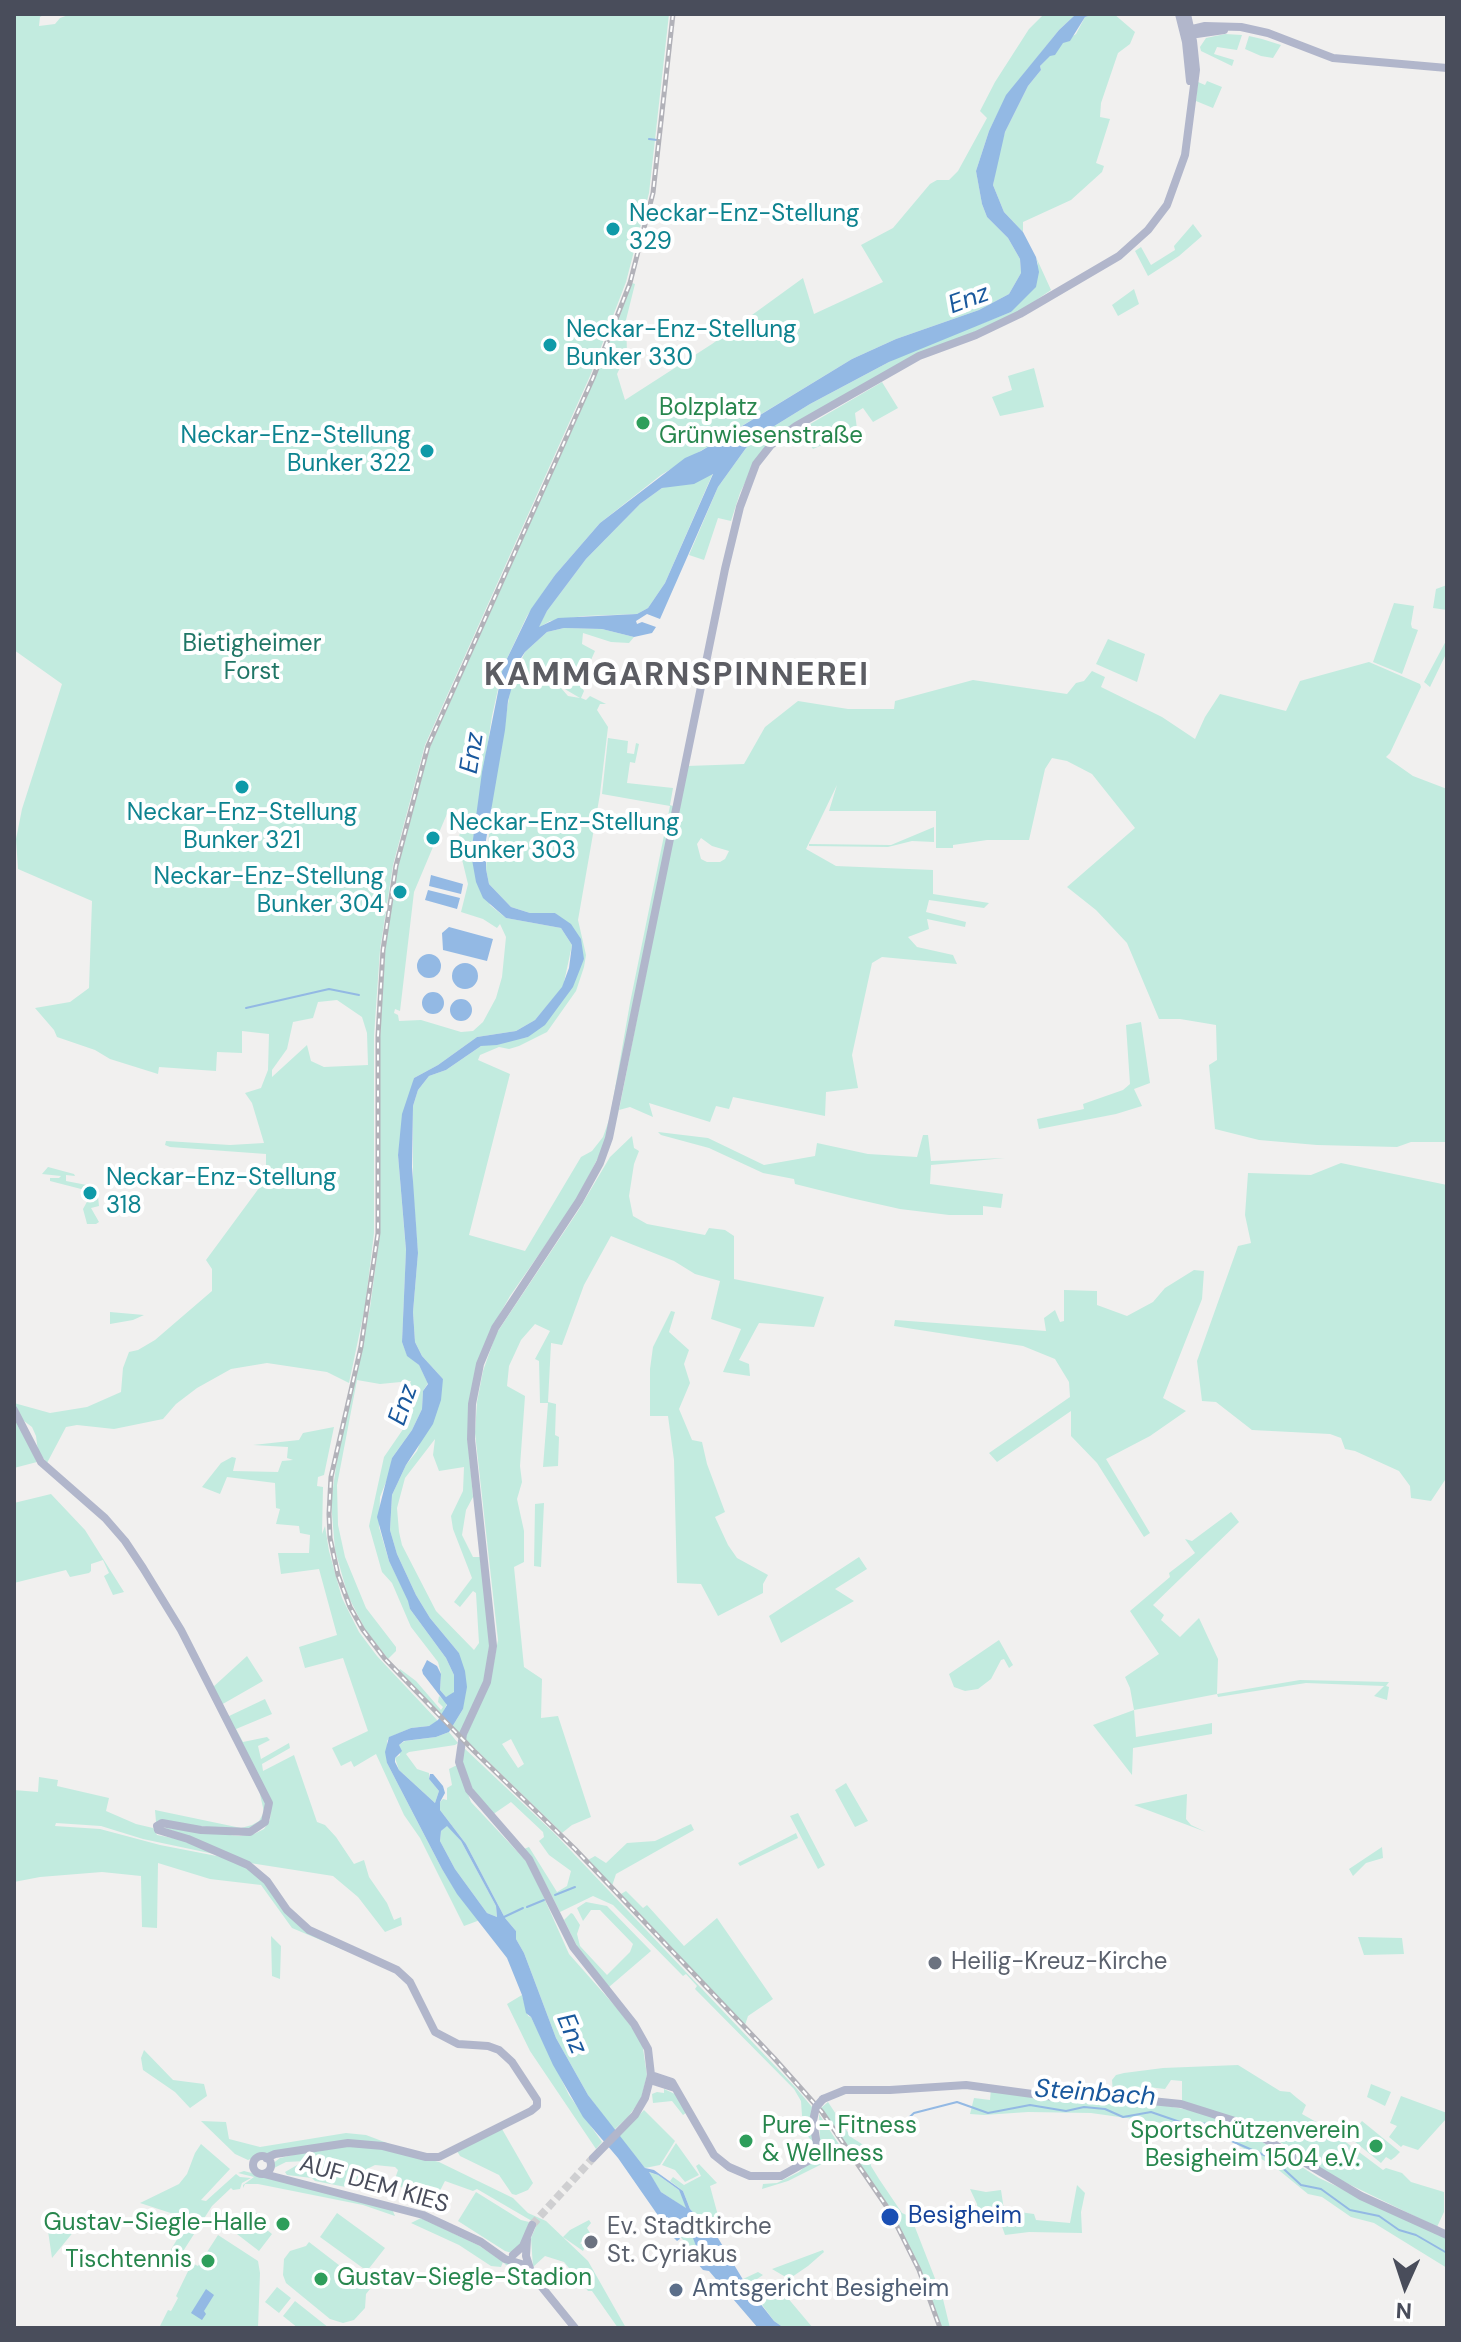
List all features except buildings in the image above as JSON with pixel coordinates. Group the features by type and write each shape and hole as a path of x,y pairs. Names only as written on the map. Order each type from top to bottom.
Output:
{"main road":[{"path":"1184,14 1204,30"},
{"path":"646,2097 650,2077 649,2054 643,2037 576,1951 529,1859 473,1797 461,1770 459,1754 463,1734 487,1682 493,1646 471,1439 472,1402 482,1356 495,1328 579,1201 604,1154 618,1103 725,567 747,486 763,453 787,432 919,356 976,335 1020,314 1119,256 1138,241 1162,213 1175,187 1185,155 1196,70 1184,14"},
{"path":"1188,33 1240,29 1333,58 1442,67"},
{"name":"AUF DEM KIES","path":"14,1410 44,1466 105,1518 143,1568 181,1630 269,1803 265,1822 250,1832 201,1830 162,1823 158,1825 158,1830 188,1839 248,1865 267,1881 287,1910 304,1926 390,1965 410,1982 435,2032 458,2044 488,2046 501,2051 537,2100 531,2111 444,2155 430,2158 398,2148 348,2143 277,2154 267,2166 277,2178 423,2215 502,2254 513,2255 528,2266 575,2328"},
{"path":"650,2077 676,2088"},
{"path":"650,2077 666,2078 676,2088 704,2143 714,2155 754,2176 781,2176 808,2161 816,2145 813,2121 816,2107 823,2099 845,2090 973,2085 1062,2098 1139,2098 1204,2110 1235,2121 1361,2196 1447,2235"},
{"path":"593,2158 635,2115 656,2086 665,2084"},
{"path":"513,2255 527,2239 532,2225"},
{"path":"527,2239 528,2266"},
{"name":"AUF DEM KIES","path":"502,2254 505,2259 528,2266"}],"green space":[{"name":"Bietigheimer Forst","path":"14,14 45,14 40,17 39,26 55,24 60,18 71,14 669,14 649,193 626,282 590,376 425,745 393,865 380,950 374,1036 374,1233 365,1307 349,1383 327,1372 267,1363 231,1369 197,1388 163,1419 114,1429 77,1425 66,1427 47,1463 38,1451 32,1427 20,1418 14,1403 50,1413 87,1407 121,1392 123,1368 129,1352 155,1340 212,1291 212,1269 206,1260 262,1184 266,1154 165,1145 166,1141 230,1145 264,1143 252,1103 245,1093 261,1088 268,1070 269,1034 242,1031 242,1053 217,1052 216,1071 159,1067 158,1074 110,1059 95,1050 57,1037 35,1008 70,1002 89,988 92,901 18,869 16,839 22,809 62,684 14,650","holes":["337,1000 362,1017 367,1033 368,1065 324,1067 311,1061 307,1045 272,1077 272,1070 287,1049 293,1022 313,1018 318,1002"]},
{"path":"1044,14 1076,14 1059,30 1007,95 989,131 976,171 987,217 1008,238 1020,259 1021,273 1009,294 979,310 896,339 852,359 661,475 600,523 555,575 527,616 503,667 492,716 471,854 490,905 506,918 561,928 572,945 563,987 535,1020 516,1031 477,1037 414,1078 398,1155 406,1251 402,1342 407,1355 419,1365 428,1383 423,1391 422,1409 412,1430 392,1458 380,1497 379,1527 389,1561 410,1609 446,1658 454,1675 453,1695 446,1697 440,1690 438,1662 411,1627 392,1583 382,1572 369,1526 384,1457 408,1422 409,1405 404,1399 411,1381 380,1384 357,1380 337,1485 338,1525 345,1557 366,1608 396,1647 388,1659 365,1629 348,1596 335,1550 331,1502 338,1453 370,1308 380,1233 380,1036 385,950 398,866 430,747 595,378 632,283 635,284 626,320 627,353 617,374 625,400 712,344 803,278 814,314 883,282 861,245 893,228 930,184 937,180 949,180 958,171 987,118 980,111 1029,29","holes":["449,809 464,810 458,843 468,884 461,912 483,919 497,928 500,924 506,937 502,977 496,998 483,1022 473,1031 461,1032 421,1020 399,1021 394,1013 395,1009 400,1011 414,892"]},
{"path":"1114,14 1135,32 1130,44 1118,53 1101,103 1100,117 1110,119 1096,163 1104,166 1102,172 1071,200 1023,222 1023,232 1004,212 993,185 999,150 1028,86 1041,70 1040,66 1063,42 1076,34 1085,17"},
{"path":"1225,34 1242,35 1237,50 1217,47 1214,54 1234,60 1232,66 1201,51 1200,47 1206,38"},
{"path":"1249,36 1281,45 1273,58 1261,56 1245,49"},
{"path":"1207,81 1222,87 1213,108 1196,101 1198,82 1205,85"},
{"path":"1193,224 1202,236 1148,276 1135,251 1141,247 1151,265 1175,250 1174,246"},
{"path":"1036,257 1051,290 1010,318 938,346 776,436 755,462 731,521 718,518 704,560 689,555 718,487 746,448 763,433 906,353 1011,312 1038,264"},
{"path":"1134,289 1139,304 1118,316 1112,305"},
{"path":"1034,368 1044,407 1000,416 992,397 1012,390 1008,376"},
{"path":"882,382 898,408 873,422 863,408 855,413 857,429 842,443 836,439 813,449 800,430"},
{"path":"713,473 665,583 648,608 637,614 550,621 538,628 586,559 640,504 662,488"},
{"path":"1447,585 1447,610 1433,608 1436,589"},
{"path":"1394,603 1414,606 1411,624 1418,630 1402,674 1373,662"},
{"path":"564,628 602,629 634,637 629,643 611,642 583,633 582,644 595,651 582,680 566,676 561,688 568,696 580,698 563,688 567,679 581,686 584,691 581,698 586,700 590,696 606,704 600,704 597,710 608,727 578,920 586,955 584,967 576,991 547,1032 519,1046 509,1049 499,1047 480,1055 478,1060 510,1074 469,1235 525,1251 581,1157 592,1151 603,1137 610,1117 670,806 602,794 608,738 628,741 627,753 634,754 636,743 639,744 635,763 630,762 627,783 673,788 670,805 675,807 606,1142 576,1201 510,1296 489,1333 468,1442 473,1497 466,1510 462,1535 473,1557 480,1557 490,1637 486,1679 460,1735 452,1727 463,1709 459,1653 430,1618 416,1595 397,1554 390,1530 392,1495 406,1465 417,1451 443,1379 422,1356 415,1342 413,1312 418,1253 413,1191 413,1106 418,1090 429,1076 446,1070 481,1046 528,1037 584,959 555,913 530,913 511,907 489,884 486,869 492,799 512,680 525,652 547,632","holes":["435,1439 433,1455 439,1471 464,1467 463,1491 451,1516 472,1578 454,1602 460,1607 473,1591 476,1593 479,1643 474,1650 436,1611 402,1545 399,1532 397,1508 405,1478"]},
{"path":"1108,639 1145,654 1137,682 1096,664"},
{"path":"1447,639 1447,652 1430,687 1424,682"},
{"path":"1369,662 1421,687 1386,757 1413,776 1447,789 1447,1142 1411,1142 1397,1147 1317,1145 1259,1140 1215,1129 1209,1065 1217,1060 1216,1025 1159,1019 1127,943 1096,910 1067,887 1135,828 1092,774 1067,761 1052,758 1045,769 1029,840 987,840 953,845 953,848 936,848 936,811 829,811 837,785 806,849 836,866 933,870 933,894 989,903 984,908 929,900 926,912 966,922 965,927 927,919 929,929 908,937 917,947 953,955 957,964 882,957 872,963 852,1055 858,1088 826,1092 825,1116 733,1097 729,1109 716,1106 710,1122 649,1103 653,1117 630,1107 619,1110 687,766 744,764 765,727 798,701 848,709 894,709 895,701 973,680 1067,694 1092,671 1105,677 1101,687 1162,717 1195,739 1220,694 1286,711 1300,681","holes":["701,838 712,846 729,851 725,859 720,862 701,859 697,844"]},
{"path":"934,827 934,842 912,841 888,847 809,846 891,845"},
{"path":"1141,1022 1150,1083 1134,1089 1142,1106 1039,1129 1037,1119 1084,1109 1083,1104 1123,1090 1130,1084 1126,1025"},
{"path":"658,1132 708,1138 764,1165 815,1156 817,1143 868,1154 917,1157 923,1135 928,1135 931,1161 1005,1158 931,1165 930,1184 1003,1194 1001,1208 983,1206 983,1215 949,1215 900,1209 795,1184 794,1179 763,1173 709,1148"},
{"path":"632,1136 634,1148 639,1151 629,1196 633,1216 647,1224 705,1235 709,1228 725,1230 734,1236 734,1279 824,1297 814,1327 759,1323 739,1360 749,1364 750,1376 723,1372 741,1329 711,1319 720,1281 695,1274 674,1261 611,1236 584,1285 562,1345 551,1343 548,1402 556,1404 558,1466 543,1467 548,1403 540,1403 539,1361 535,1359 550,1331 535,1324 521,1340 509,1366 507,1386 525,1396 520,1466 522,1482 517,1499 524,1531 524,1562 514,1567 524,1667 542,1679 541,1718 558,1716 591,1817 562,1833 465,1739 491,1677 498,1640 475,1433 477,1402 483,1371 496,1334 610,1157","holes":["511,1739 524,1764 518,1768 502,1744"]},
{"path":"1341,1163 1447,1185 1447,1477 1431,1501 1411,1498 1410,1486 1399,1471 1345,1449 1341,1438 1330,1434 1252,1430 1216,1402 1202,1401 1197,1361 1238,1246 1251,1243 1245,1215 1248,1173 1311,1175"},
{"path":"48,1167 74,1174 66,1175 66,1181 97,1187 99,1206 91,1208 99,1222 87,1224 83,1209 88,1200 85,1190 50,1181 50,1178 61,1176 42,1174"},
{"path":"1194,1270 1204,1271 1202,1299 1163,1398 1186,1411 1150,1436 1106,1459 1150,1533 1144,1537 1097,1463 1071,1436 1071,1411 997,1462 989,1453 1070,1397 1069,1382 1055,1359 1023,1346 894,1326 895,1320 1046,1331 1044,1318 1055,1310 1060,1322 1064,1321 1064,1290 1097,1291 1097,1305 1127,1316 1153,1302 1165,1288"},
{"path":"671,1311 675,1312 669,1332 689,1350 684,1364 690,1383 679,1409 692,1440 702,1442 725,1512 715,1517 737,1558 768,1575 763,1584 763,1593 718,1616 701,1584 677,1583 674,1460 668,1416 650,1416 653,1347"},
{"path":"110,1312 144,1315 110,1324"},
{"path":"14,1415 37,1462 14,1468"},
{"path":"334,1427 324,1475 318,1477 317,1486 323,1487 322,1534 325,1526 342,1598 359,1632 377,1656 438,1721 390,1737 387,1741 387,1763 442,1869 480,1920 464,1926 420,1838 404,1815 376,1754 354,1767 351,1761 341,1766 332,1748 368,1731 343,1658 305,1668 299,1647 337,1635 319,1569 281,1574 278,1553 309,1553 310,1535 300,1533 299,1526 276,1524 280,1509 276,1508 275,1483 227,1477 220,1494 202,1487 221,1463 232,1457 236,1458 233,1471 278,1472 282,1461 293,1460 287,1458 288,1447 253,1445 299,1440 303,1433"},
{"path":"51,1494 85,1530 124,1592 113,1595 104,1576 109,1573 103,1560 91,1564 89,1573 70,1577 66,1570 14,1583 14,1503"},
{"path":"544,1503 541,1567 534,1566 535,1504"},
{"path":"1231,1512 1239,1522 1153,1605 1164,1615 1161,1620 1180,1637 1199,1618 1218,1659 1217,1694 1134,1710 1125,1677 1159,1654 1130,1611 1195,1553 1185,1539 1192,1541"},
{"path":"859,1557 867,1569 835,1589 854,1601 781,1643 769,1616"},
{"path":"999,1640 1013,1665 1009,1668 1004,1659 1001,1660 991,1679 978,1689 965,1691 954,1687 949,1674"},
{"path":"247,1656 263,1681 221,1705 212,1688"},
{"path":"399,1671 416,1681 441,1710 443,1707 438,1702 439,1696 447,1703 442,1716"},
{"path":"1300,1680 1389,1682 1386,1686 1389,1687 1387,1700 1374,1696 1384,1686 1306,1683 1218,1697 1217,1694"},
{"path":"265,1699 272,1714 236,1729 243,1742 267,1737 270,1740 258,1746 261,1759 289,1743 290,1748 262,1764 263,1771 294,1755 317,1822 325,1825 336,1837 354,1864 364,1860 369,1877 387,1903 394,1920 401,1917 402,1925 385,1932 358,1897 333,1876 250,1863 161,1827 239,1836 264,1829 270,1820 271,1805 227,1717"},
{"path":"1134,1710 1136,1737 1212,1723 1212,1734 1133,1748 1132,1775 1093,1725"},
{"path":"449,1732 458,1743 455,1745 406,1754 417,1769 429,1773 429,1779 439,1791 435,1803 399,1770 395,1758 400,1755 399,1745 405,1741"},
{"path":"463,1747 555,1834 796,2088 812,2107 810,2122 814,2144 803,2130 801,2101 794,2089 695,1989 697,1986 686,1974 683,1976 613,1905 593,1896 560,1912 534,1861 524,1849 529,1847 557,1892 567,1886 571,1871 549,1855 539,1841 544,1837 543,1832 511,1802 492,1815 475,1796 462,1761"},
{"path":"457,1765 471,1802 529,1864 569,1954 622,2014 642,2042 647,2075 641,2099 614,2130 588,2095 556,2038 516,1939 516,1931 505,1918 466,1844 440,1810 440,1802 447,1800 447,1788 452,1785 449,1769"},
{"path":"39,1777 58,1780 57,1786 109,1798 106,1811 153,1828 157,1835 183,1840 228,1857 143,1839 101,1826 56,1823 55,1826 100,1829 160,1845 232,1859 259,1875 287,1914 303,1929 375,1963 292,1928 261,1885 210,1879 158,1863 157,1928 142,1927 141,1876 102,1872 14,1882 14,1790 38,1792"},
{"path":"846,1783 868,1821 855,1827 835,1790"},
{"path":"259,1790 266,1804 264,1820 247,1831 156,1822 155,1810 241,1828 252,1825 259,1821 264,1812"},
{"path":"1187,1794 1186,1819 1206,1832 1134,1805"},
{"path":"798,1813 825,1865 818,1869 790,1816"},
{"path":"691,1824 694,1830 616,1874 612,1886 588,1860 595,1856 606,1863 627,1843 655,1841"},
{"path":"447,1825 461,1841 496,1906 497,1917 487,1913 455,1869 440,1841 441,1831"},
{"path":"796,1833 798,1838 740,1866 738,1863"},
{"path":"1382,1847 1383,1858 1366,1863 1353,1876 1349,1869"},
{"path":"626,1891 643,1908 647,1905 684,1946 717,1918 773,1999 748,2016 745,2025 621,1894"},
{"path":"586,1902 607,1906 651,1951 609,1987 578,1948 564,1920 573,1914 580,1925 577,1934 580,1946 607,1975 630,1952 633,1944 600,1910 591,1910 583,1921 577,1908"},
{"path":"271,1936 281,1946 280,1979 272,1976"},
{"path":"1358,1937 1402,1938 1404,1954 1364,1955"},
{"path":"522,1995 528,2016 569,2095 602,2142 596,2149 530,2051 507,2004"},
{"path":"144,2050 173,2080 204,2084 207,2096 190,2108 175,2092 143,2070 141,2058"},
{"path":"1238,2065 1280,2091 1290,2092 1306,2105 1302,2114 1327,2128 1383,2170 1386,2168 1402,2173 1411,2182 1444,2192 1444,2212 1437,2227 1328,2174 1239,2119 1182,2101 1182,2081 1171,2080 1165,2089 1148,2087 1146,2097 1113,2093 1112,2080 1124,2073"},
{"path":"1371,2084 1391,2092 1385,2106 1367,2097"},
{"path":"991,2088 1067,2102 1112,2100 1206,2113 1242,2129 1319,2178 1447,2238 1447,2268 1374,2223 1351,2217 1322,2197 1308,2194 1275,2167 1212,2130 1091,2113 970,2114 974,2098 990,2100"},
{"path":"664,2089 675,2094 687,2112 683,2115 672,2101 653,2103 652,2094 664,2093"},
{"path":"1401,2096 1447,2113 1446,2119 1418,2150 1401,2147 1389,2137 1397,2126 1390,2123"},
{"path":"828,2102 851,2137 868,2148 871,2166 879,2179 902,2213 911,2217 943,2299 950,2328 942,2328 921,2270 891,2209 821,2108"},
{"path":"644,2110 675,2141 660,2165 645,2168 619,2136"},
{"path":"819,2114 846,2155 835,2161 827,2152 818,2156 822,2164 788,2181 762,2189 763,2184 777,2183 799,2172 815,2157 820,2142"},
{"path":"201,2121 226,2122 229,2139 260,2147 346,2133 366,2135 395,2146 371,2143 261,2155 248,2160 235,2154"},
{"name":"Sportschützenverein Besigheim 1504 e.V.","path":"1362,2121 1400,2152 1391,2160 1386,2157 1381,2163 1349,2137"},
{"path":"502,2129 533,2183 528,2190 516,2195 512,2194 499,2175 460,2156 457,2151"},
{"path":"676,2143 699,2175 685,2182 675,2170 662,2165"},
{"path":"201,2144 230,2169 201,2200 206,2201 236,2174 251,2178 242,2183 240,2189 231,2188 212,2206 180,2256 169,2253 189,2219 140,2203 179,2184"},
{"path":"332,2146 380,2147 439,2162 513,2198 528,2213 546,2221 588,2261 626,2328 618,2328 592,2291 588,2291 564,2262 545,2256 533,2267 531,2238 537,2224 477,2189 473,2191 445,2181 430,2210 429,2195 393,2185 398,2170 395,2167 375,2165 367,2169 361,2190 287,2175 285,2172 299,2164 306,2165 306,2161 286,2162 274,2168 272,2164 280,2158"},
{"path":"699,2164 717,2183 710,2186 720,2223 708,2228 690,2209 683,2191 670,2181 673,2177 684,2185 701,2176 696,2166"},
{"path":"244,2171 392,2209 395,2216 363,2205 258,2184 245,2184 243,2188 243,2185 254,2177 238,2173"},
{"path":"648,2172 658,2175 679,2190 687,2209 661,2192"},
{"path":"1077,2185 1085,2193 1081,2212 1082,2233 1005,2235 999,2218 978,2216 977,2204 970,2189 986,2192 1001,2190 1004,2210 1034,2214 1036,2220 1070,2223"},
{"path":"476,2192 529,2222 522,2242 512,2253 458,2221"},
{"path":"251,2209 260,2216 256,2221 272,2234 259,2251 233,2231"},
{"path":"337,2213 385,2248 367,2271 320,2237"},
{"path":"421,2218 478,2245 502,2261 524,2266 526,2270 503,2262 501,2267 491,2266 459,2245 411,2223"},
{"path":"84,2219 52,2258 48,2231"},
{"path":"589,2220 591,2223 587,2228 592,2236 580,2243 585,2247 583,2251 563,2237"},
{"path":"682,2229 691,2233 698,2247 698,2257 677,2233"},
{"path":"218,2235 258,2261 258,2328 159,2328 178,2298 176,2296 192,2263 198,2266"},
{"name":"Gustav-Siegle-Stadion","path":"309,2242 370,2289 366,2294 365,2308 354,2320 343,2323 330,2319 286,2283 284,2259 290,2251"},
{"path":"823,2250 808,2266 789,2279 772,2269"},
{"path":"758,2272 763,2275 757,2279 763,2288 774,2285 781,2290 813,2328 784,2328 774,2321 743,2279"},
{"path":"277,2287 291,2298 279,2313 265,2302"},
{"path":"295,2301 329,2328 298,2328 283,2316"}],"water":[{"path":"1076,14 1095,14 1085,17 1070,41 1063,43 1055,55 1040,66 1041,70 1028,86 1005,132 993,185 1004,212 1023,232 1036,257 1039,272 1036,287 1011,312 889,362 810,404 763,433 746,448 718,487 660,619 647,614 636,621 637,624 642,622 656,627 652,633 634,637 602,629 564,628 547,632 519,661 508,701 486,840 489,884 511,907 530,913 555,913 571,924 581,939 584,959 573,987 545,1025 528,1037 481,1046 446,1070 429,1076 418,1090 413,1106 412,1167 418,1253 413,1312 415,1342 422,1356 443,1379 441,1400 433,1424 406,1465 392,1495 390,1530 397,1554 416,1595 430,1618 459,1653 467,1687 463,1709 449,1732 404,1741 399,1745 402,1751 395,1762 399,1770 435,1803 439,1791 429,1779 430,1774 443,1786 445,1793 440,1810 466,1844 505,1918 516,1931 516,1939 556,2038 588,2095 645,2168 654,2170 683,2191 690,2209 718,2238 748,2288 774,2321 784,2328 758,2328 683,2246 685,2244 697,2258 700,2256 691,2233 682,2229 677,2233 680,2239 677,2241 673,2237 618,2158 583,2117 553,2065 531,2017 526,2013 507,1958 457,1894 387,1763 385,1752 389,1737 411,1728 429,1726 438,1720 447,1705 423,1674 427,1660 437,1666 441,1674 440,1690 446,1697 454,1692 454,1675 446,1658 410,1609 389,1561 377,1517 392,1458 412,1430 422,1409 423,1391 428,1384 419,1365 407,1356 402,1342 406,1250 398,1155 402,1114 414,1078 477,1037 516,1031 535,1020 562,987 569,968 572,945 561,928 506,918 483,898 476,882 471,854 482,772 503,667 531,609 555,575 600,523 685,458 852,359 896,339 979,310 1009,294 1021,273 1020,259 1008,238 987,217 976,171 989,131 1006,95 1059,30","holes":["713,474 665,583 648,608 637,614 558,618 539,627 547,611 586,559 640,504 662,488 694,484","447,1826 461,1841 496,1906 497,1917 487,1913 455,1869 440,1841 441,1831","649,2172 679,2190 686,2208 661,2192"]},
{"path":"431,875 463,884 461,894 429,886"},
{"path":"428,890 460,898 457,909 425,900"},
{"path":"449,927 493,939 487,961 443,950 442,933"},
{"path":"429,954 438,957 441,966 438,975 429,978 420,975 417,966 420,957"},
{"path":"465,963 474,967 478,976 474,985 465,989 456,985 452,976 456,967"},
{"path":"433,992 441,995 444,1003 441,1011 433,1014 425,1011 422,1003 425,995"},
{"path":"461,999 469,1002 472,1010 469,1018 461,1021 453,1018 450,1010 453,1002"},
{"path":"206,2289 214,2295 202,2320 191,2313"}],"waterway":[{"path":"649,139 657,140"},
{"path":"246,1008 329,989 359,995"},
{"path":"555,1895 575,1887"},
{"path":"527,1907 544,1900"},
{"path":"504,1917 523,1908"},
{"name":"Steinbach","path":"902,2124 914,2113 957,2102 988,2113 1030,2105 1066,2111 1084,2107 1105,2109 1123,2117 1151,2112 1183,2123 1215,2124 1227,2139 1273,2159 1301,2185 1321,2189 1350,2210 1379,2216 1399,2230 1416,2235 1447,2253"}],"tunnel":[{"path":"532,2225 593,2158"}],"railway":[{"path":"673,14 653,193 630,283 593,378 428,746 396,866 383,950 378,1036 378,1233 361,1347 331,1477 330,1538 338,1575 350,1607 385,1659 575,1849 822,2112 889,2210 919,2270 940,2328"}],"place":[{"name":"Neckar-Enz-Stellung 329","path":"613,229"},
{"name":"Neckar-Enz-Stellung Bunker 330","path":"550,345"},
{"name":"Bolzplatz Grünwiesenstraße","path":"643,423"},
{"name":"Neckar-Enz-Stellung Bunker 322","path":"427,451"},
{"name":"Neckar-Enz-Stellung Bunker 321","path":"242,787"},
{"name":"Neckar-Enz-Stellung Bunker 303","path":"433,838"},
{"name":"Neckar-Enz-Stellung Bunker 304","path":"400,892"},
{"name":"Neckar-Enz-Stellung 318","path":"90,1193"},
{"name":"Heilig-Kreuz-Kirche","path":"935,1963"},
{"name":"Pure - Fitness & Wellness","path":"746,2141"},
{"name":"Sportschützenverein Besigheim 1504 e.V.","path":"1376,2146"},
{"name":"Besigheim","path":"890,2217"},
{"name":"Gustav-Siegle-Halle","path":"283,2224"},
{"name":"Ev. Stadtkirche St. Cyriakus","path":"591,2242"},
{"name":"Tischtennis","path":"208,2261"},
{"name":"Gustav-Siegle-Stadion","path":"321,2279"},
{"name":"Amtsgericht Besigheim","path":"676,2290"}],"district":[{"name":"KAMMGARNSPINNEREI","path":"677,677"}],"water label":[{"name":"Enz","path":"969,300"},
{"name":"Enz","path":"473,753"},
{"name":"Enz","path":"404,1405"},
{"name":"Enz","path":"571,2034"}]}
